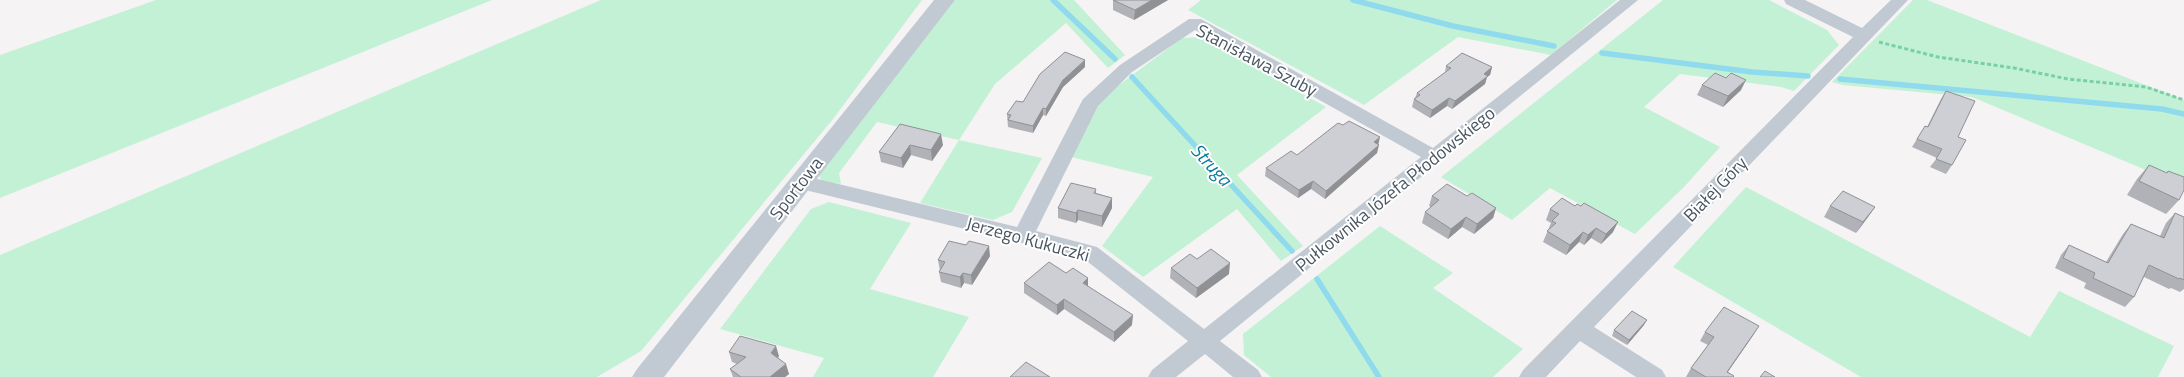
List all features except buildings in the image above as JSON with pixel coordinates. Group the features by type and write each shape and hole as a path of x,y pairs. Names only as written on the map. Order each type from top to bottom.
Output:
{"street":[{"name":"Sportowa","path":"647,377 945,0"},
{"name":"Pułkownika Józefa Płodowskiego","path":"1160,377 1630,0"},
{"path":"1792,0 1864,36"},
{"name":"Białej Góry","path":"1531,377 1900,0"},
{"name":"Stanisława Szuby","path":"1023,236 1090,103 1105,84 1126,67 1195,23 1435,157"},
{"name":"Jerzego Kukuczki","path":"801,182 1090,252 1250,377"},
{"path":"1578,328 1654,377"}],"path":[{"path":"1864,36 1914,52 1938,57 2014,68 2068,79 2146,87 2184,100"}],"green space":[{"path":"156,0 492,0 0,198 0,55"},
{"path":"601,0 922,0 833,119 641,351 597,377 0,377 0,255"},
{"path":"955,0 1074,0 1125,55 1108,68 1066,23 995,84 959,140 877,122 839,173 841,184 822,182 819,175"},
{"path":"1201,0 1617,0 1551,55 1458,37 1364,105 1188,10"},
{"path":"1663,0 1769,0 1827,30 1839,45 1794,91 1781,87 1680,74 1644,107 1720,147 1683,188 1635,234 1550,188 1512,220 1441,177"},
{"path":"1913,0 1927,0 2184,100 2184,186 1972,97 1843,85 1832,82"},
{"path":"1201,37 1326,107 1237,175 1303,246 1281,261 1237,209 1143,277 1102,246 1153,177 1071,157 1103,97 1182,38"},
{"path":"959,140 1042,158 1012,212 993,220 920,203"},
{"path":"1746,187 2030,337 2059,291 2174,346 2158,377 1861,377 1673,267"},
{"path":"829,202 911,223 870,289 969,317 933,377 813,377 824,358 720,329 811,209"},
{"path":"1380,226 1453,273 1433,288 1523,349 1493,377 1271,377 1244,355 1243,334"}],"waterway":[{"name":"Struga","path":"1053,0 1115,59"},
{"path":"1353,0 1453,26 1554,46"},
{"path":"1602,53 1752,72 1808,76"},
{"name":"Struga","path":"1132,77 1292,251"},
{"path":"1840,79 2162,109 2184,114"},
{"name":"Struga","path":"1317,279 1379,377"}]}
